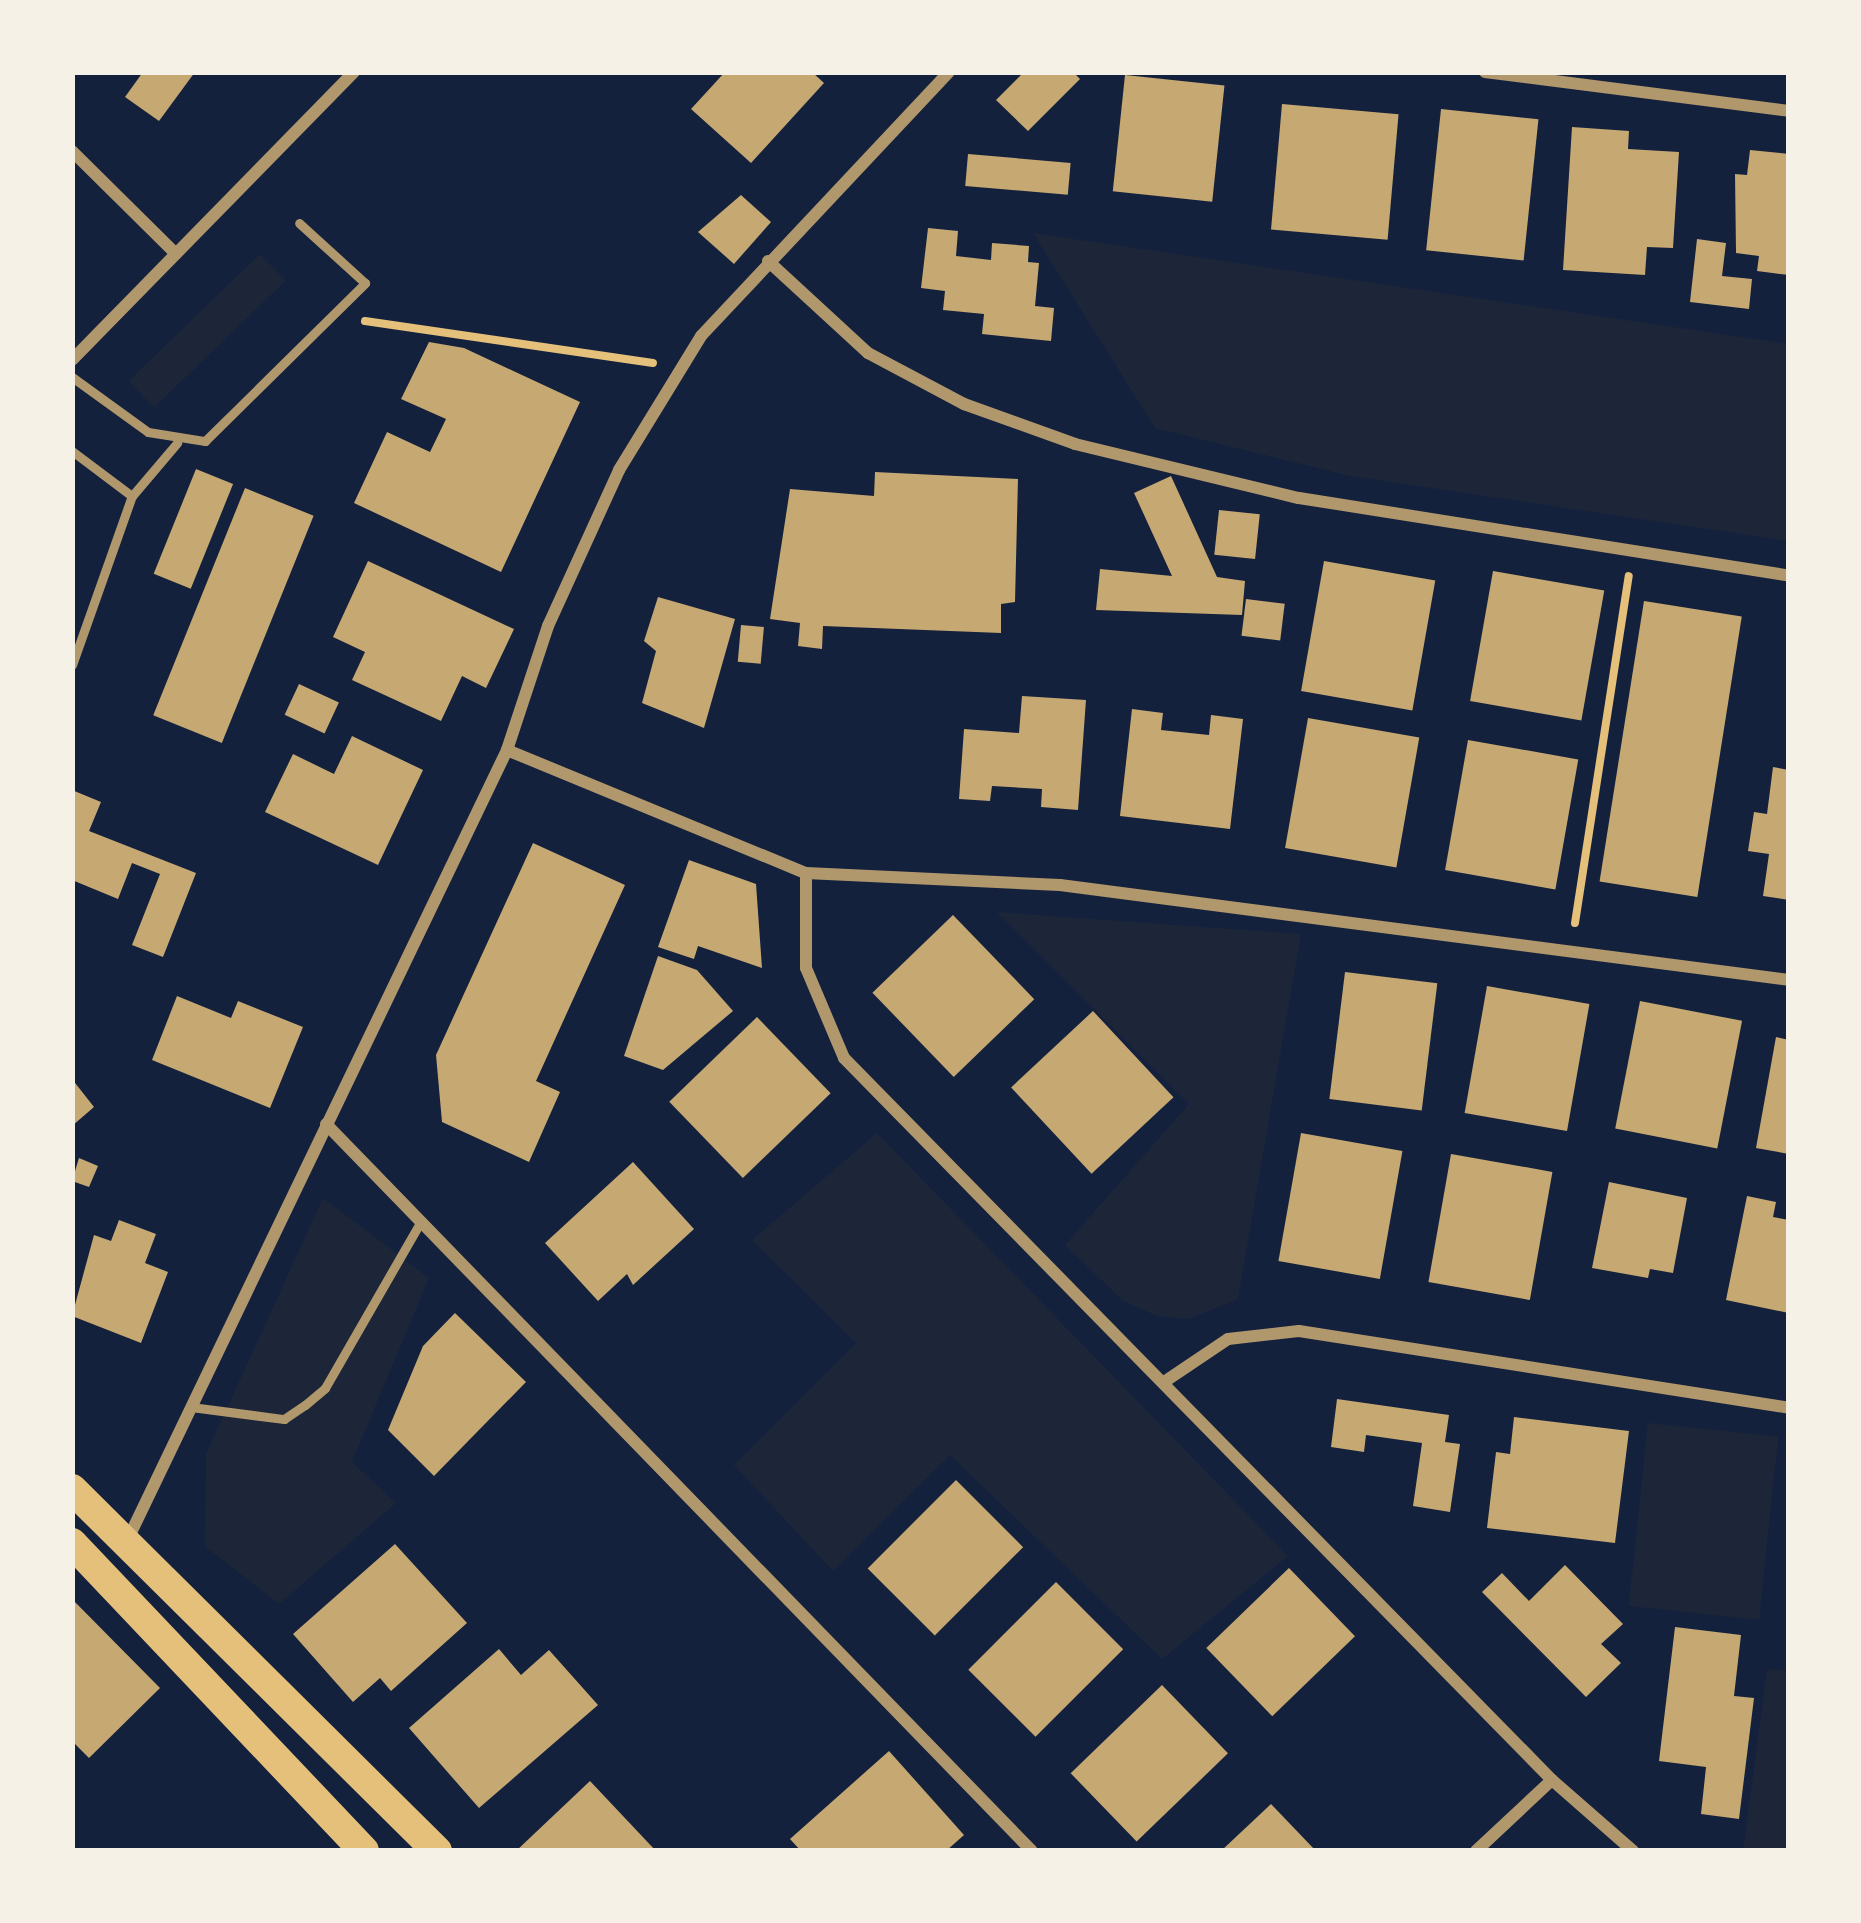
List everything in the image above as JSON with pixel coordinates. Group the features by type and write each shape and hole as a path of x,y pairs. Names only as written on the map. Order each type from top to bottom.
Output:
{"main road":[{"path":"72,1489 128,1539 437,1851"},
{"path":"72,1543 364,1851"}],"street":[{"path":"72,360 354,72"},
{"path":"128,1539 508,750 548,626 619,470 682,367 768,261 949,72"},
{"path":"1485,72 1789,111"},
{"path":"72,151 176,254"},
{"path":"768,261 868,353 964,404 1075,444 1299,498 1789,576"},
{"path":"508,750 806,874 1060,885 1789,980"},
{"path":"806,874 806,968 844,1058 1167,1380 1552,1780 1634,1851"},
{"path":"326,1124 1032,1851"},
{"path":"1167,1380 1228,1339 1299,1331 1789,1408"},
{"path":"1476,1851 1552,1780"}],"lane":[{"path":"72,377 148,432 177,442 205,441 364,283 299,223"},
{"path":"72,664 132,496 177,442"},
{"path":"72,451 132,496"},
{"path":"191,1407 284,1419 305,1405 325,1388 421,1221"}],"path":[{"path":"334,317 682,367"},
{"path":"1570,952 1632,551"}],"shaded area":[{"path":"1033,233 1789,344 1789,541 1350,476 1155,428"},
{"path":"260,254 286,281 154,408 128,381"},
{"path":"997,912 1301,934 1238,1299 1189,1319 1157,1316 1123,1301 1065,1245 1189,1104"},
{"path":"877,1133 1288,1556 1162,1659 950,1455 833,1571 734,1465 856,1343 752,1240"},
{"path":"323,1198 429,1278 352,1462 396,1503 279,1604 205,1546 206,1454"},
{"path":"1648,1423 1778,1437 1759,1620 1629,1606"},
{"path":"1767,1669 1789,1671 1789,1851 1743,1851"}],"building":[{"path":"143,72 195,72 159,121 125,97"},
{"path":"725,72 812,72 824,83 751,163 691,109"},
{"path":"1024,72 1073,72 1080,79 1028,131 996,100"},
{"path":"1125,75 1224,85 1212,202 1113,191"},
{"path":"1282,104 1399,114 1388,240 1271,230"},
{"path":"1441,109 1538,119 1524,260 1426,250"},
{"path":"1572,127 1629,131 1628,149 1679,152 1673,248 1647,247 1645,275 1563,270"},
{"path":"1750,150 1789,154 1789,275 1757,271 1759,256 1736,253 1735,174 1747,175"},
{"path":"968,154 1071,163 1068,195 965,186"},
{"path":"741,195 771,222 734,264 698,232"},
{"path":"928,228 958,231 956,256 991,260 992,243 1029,246 1028,262 1039,263 1035,306 1054,308 1051,341 982,334 984,314 943,310 945,291 921,288"},
{"path":"1697,239 1726,243 1722,276 1752,279 1749,309 1690,302"},
{"path":"429,342 464,348 580,402 501,572 354,503 387,432 430,452 446,419 401,399"},
{"path":"196,469 233,484 191,589 154,574"},
{"path":"875,472 1018,479 1015,602 1001,604 1001,633 823,626 822,649 798,646 800,623 770,619 790,489 874,496"},
{"path":"1171,476 1217,577 1245,581 1242,615 1096,610 1100,569 1172,576 1134,493"},
{"path":"245,488 314,516 222,743 153,715"},
{"path":"1219,510 1260,514 1255,559 1214,555"},
{"path":"368,561 514,629 486,688 462,676 441,721 352,680 365,652 333,637"},
{"path":"1324,561 1435,581 1412,711 1301,691"},
{"path":"1493,571 1604,591 1581,721 1470,701"},
{"path":"658,597 735,619 704,728 642,703 656,651 644,641"},
{"path":"1246,599 1285,604 1280,640 1241,636"},
{"path":"1644,601 1742,616 1697,897 1600,882"},
{"path":"741,625 764,627 761,664 738,662"},
{"path":"299,684 339,703 325,733 285,715"},
{"path":"1022,696 1086,700 1078,810 1041,807 1042,789 992,786 990,801 959,799 964,729 1019,733"},
{"path":"1132,709 1163,713 1161,730 1209,735 1211,715 1243,719 1230,829 1120,816"},
{"path":"1308,718 1419,738 1396,868 1285,848"},
{"path":"352,736 423,770 378,865 265,812 293,754 334,774"},
{"path":"1468,740 1578,759 1555,889 1445,870"},
{"path":"1773,767 1789,770 1789,900 1763,896 1769,854 1748,851 1754,812 1767,814"},
{"path":"72,790 101,802 89,831 196,873 163,957 132,945 160,874 132,863 118,899 72,880"},
{"path":"533,843 625,885 536,1081 560,1092 529,1162 442,1122 436,1055"},
{"path":"689,860 756,884 762,968 698,946 694,959 658,947"},
{"path":"953,915 1034,999 954,1077 872,993"},
{"path":"658,956 697,970 733,1011 663,1070 624,1056"},
{"path":"1345,972 1437,983 1422,1110 1329,1099"},
{"path":"1487,986 1589,1004 1567,1131 1465,1113"},
{"path":"177,996 231,1018 238,1001 303,1027 270,1108 152,1060"},
{"path":"1640,1001 1742,1021 1717,1148 1615,1129"},
{"path":"1093,1011 1173,1097 1092,1174 1011,1087"},
{"path":"757,1017 831,1093 743,1178 669,1102"},
{"path":"1776,1037 1789,1040 1789,1154 1756,1148"},
{"path":"72,1079 94,1107 72,1126"},
{"path":"1301,1133 1402,1151 1380,1279 1278,1261"},
{"path":"1451,1154 1552,1172 1530,1300 1428,1282"},
{"path":"79,1158 98,1166 89,1187 72,1181"},
{"path":"633,1162 694,1229 633,1285 627,1274 598,1301 545,1243"},
{"path":"1609,1182 1687,1198 1673,1273 1650,1269 1648,1278 1592,1268"},
{"path":"1747,1196 1776,1202 1773,1217 1789,1220 1789,1313 1726,1300"},
{"path":"119,1220 156,1234 145,1263 168,1272 141,1343 72,1316 94,1235 111,1241"},
{"path":"455,1313 526,1382 434,1476 388,1430 423,1346"},
{"path":"1337,1399 1449,1415 1445,1442 1460,1444 1450,1512 1413,1506 1422,1443 1366,1435 1364,1452 1331,1447"},
{"path":"1514,1417 1629,1431 1615,1543 1487,1528 1496,1452 1510,1454"},
{"path":"956,1480 1023,1547 935,1636 868,1568"},
{"path":"395,1544 467,1623 391,1691 380,1678 353,1702 293,1634"},
{"path":"1565,1565 1623,1624 1601,1644 1621,1663 1586,1697 1482,1592 1502,1573 1529,1601"},
{"path":"1289,1568 1355,1636 1272,1716 1206,1648"},
{"path":"1056,1582 1123,1649 1035,1737 968,1670"},
{"path":"72,1599 160,1688 89,1758 72,1741"},
{"path":"1675,1627 1741,1635 1734,1696 1754,1698 1739,1819 1701,1814 1706,1767 1659,1761"},
{"path":"499,1649 521,1675 549,1650 598,1705 479,1808 409,1728"},
{"path":"1162,1685 1228,1753 1137,1842 1071,1773"},
{"path":"889,1751 964,1835 946,1851 801,1851 790,1839"},
{"path":"590,1781 656,1851 516,1851"},
{"path":"1271,1804 1316,1851 1221,1851"}]}
